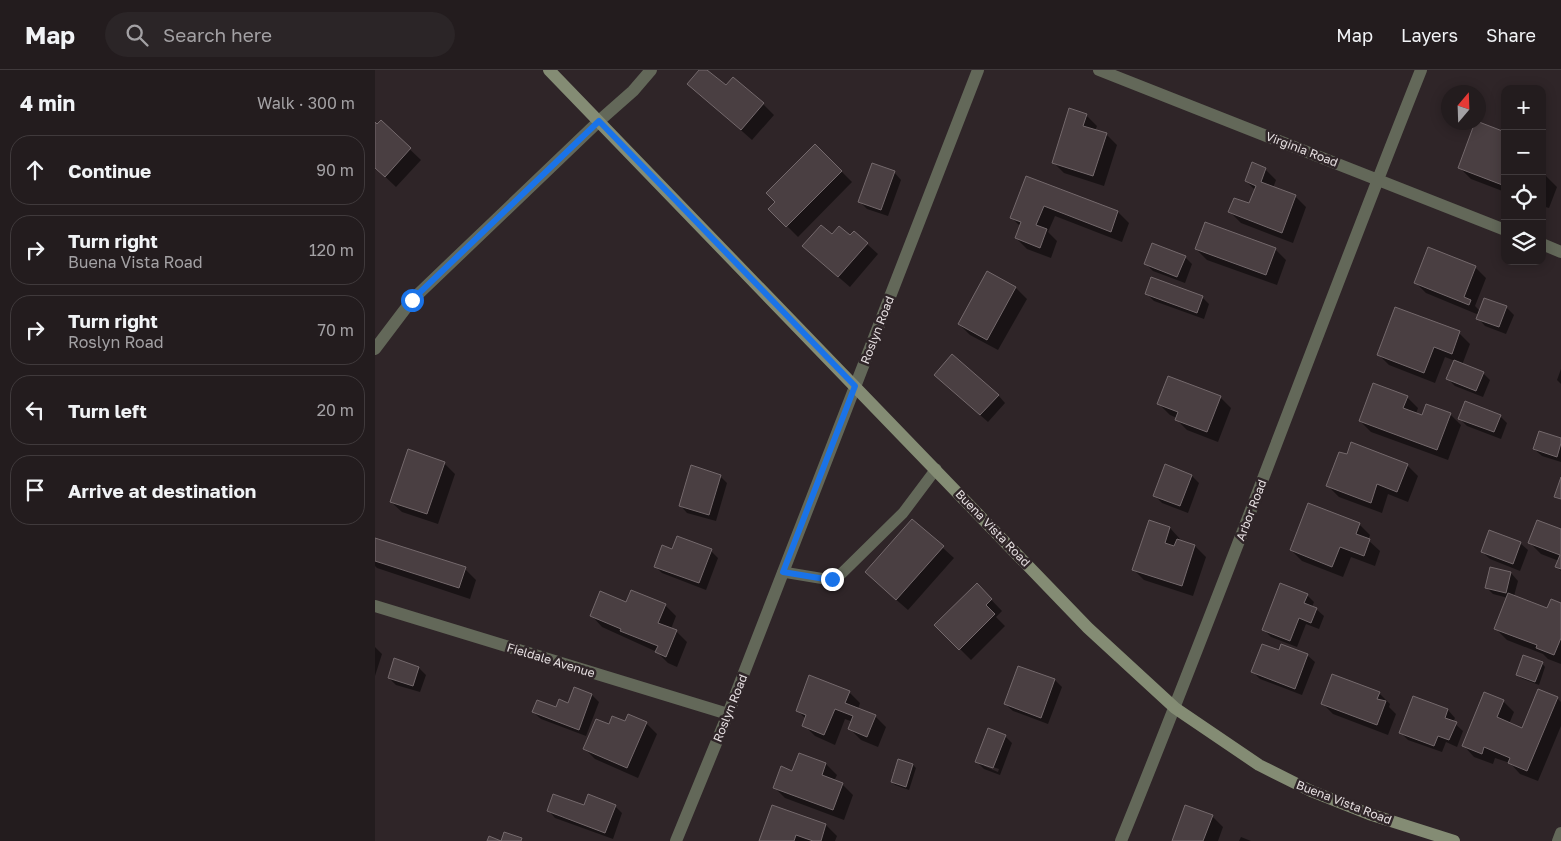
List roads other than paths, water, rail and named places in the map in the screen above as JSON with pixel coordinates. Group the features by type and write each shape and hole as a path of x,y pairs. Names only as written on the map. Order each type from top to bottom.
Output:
{"street":[{"name":"Buena Vista Road","path":"549,70 1088,628 1175,708 1259,765 1311,792 1369,814 1453,841"},
{"path":"375,349 412,300 599,121 633,91 651,70"},
{"name":"Roslyn Road","path":"676,841 728,714 978,70"},
{"name":"Virginia Road","path":"1099,70 1501,228"},
{"name":"Arbor Road","path":"1121,841 1175,708 1421,70"},
{"path":"1546,246 1561,252"},
{"name":"Fieldale Avenue","path":"375,606 728,714"},
{"path":"1558,841 1561,833"}],"lane":[{"path":"783,572 825,579 832,579 841,574 903,512 936,469"}]}
